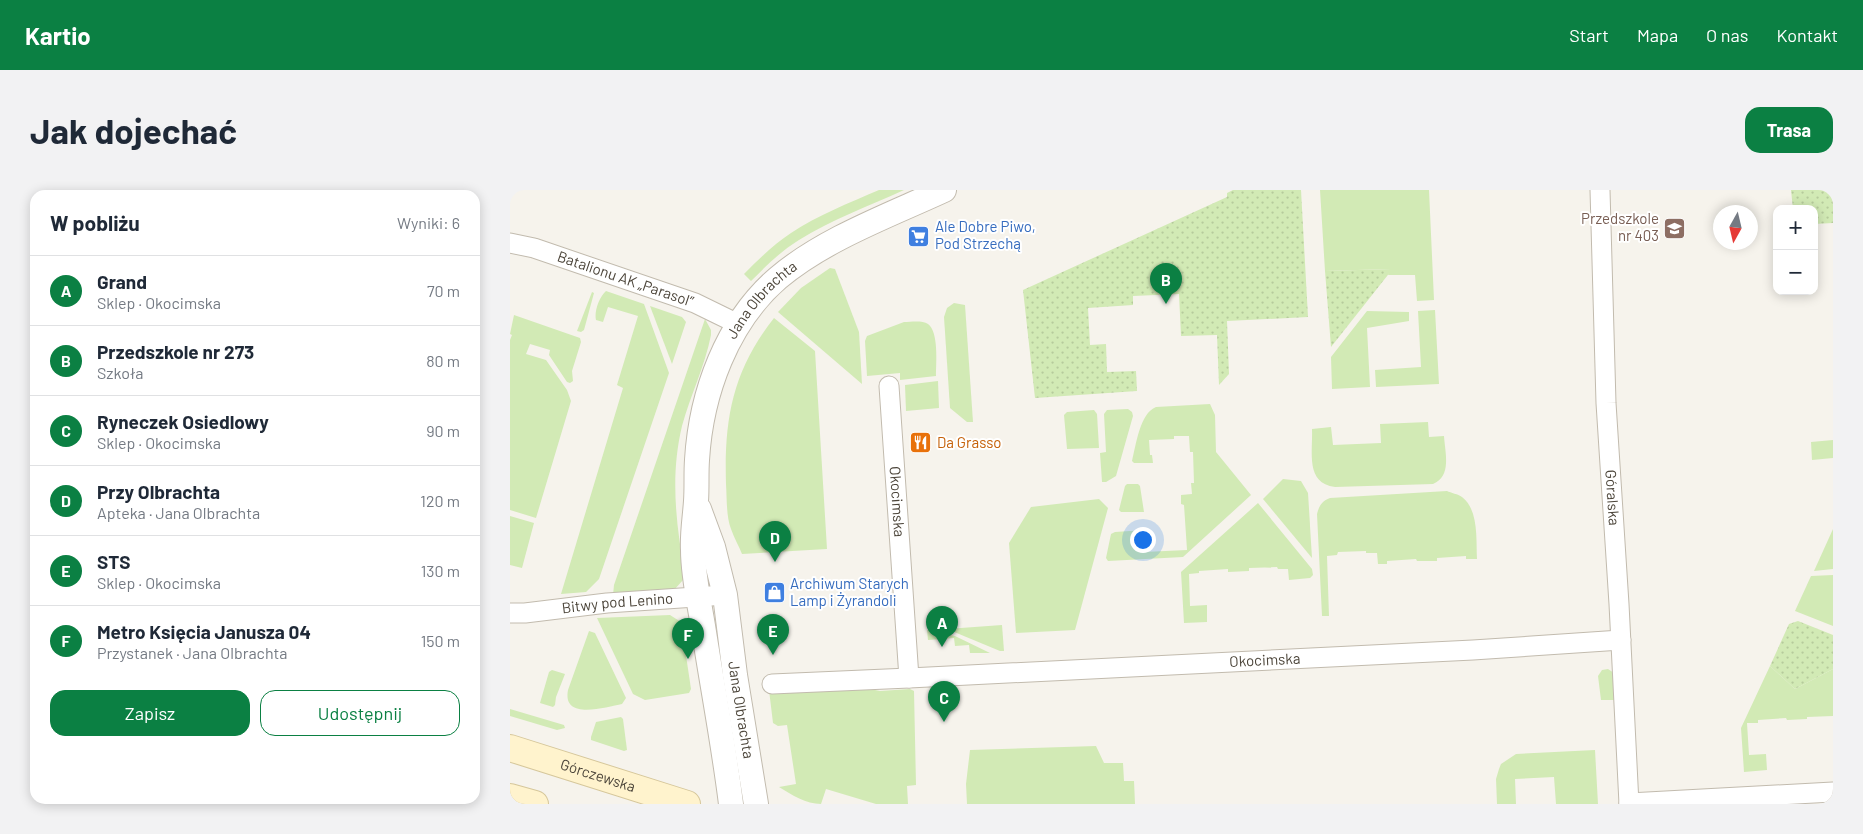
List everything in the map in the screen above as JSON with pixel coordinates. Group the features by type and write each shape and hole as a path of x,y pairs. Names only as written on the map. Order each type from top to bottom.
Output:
{"main road":[{"name":"Górczewska","path":"510,748 688,804"},
{"path":"510,797 535,804"}],"street":[{"name":"Jana Olbrachta","path":"732,804 692,550 697,459 702,417 709,390 738,324 759,296 797,264 832,241 944,190"},
{"name":"Góralska","path":"1600,190 1607,420 1629,803"},
{"name":"Batalionu AK „Parasol”","path":"510,243 534,248 695,303 738,324"},
{"name":"Okocimska","path":"889,386 909,678"},
{"name":"Jana Olbrachta","path":"696,500 713,547 725,595 756,804"},
{"name":"Bitwy pod Lenino","path":"510,613 525,613 607,603 725,595"},
{"name":"Okocimska","path":"772,684 1473,650 1620,640"},
{"path":"1629,803 1833,792"}],"green space":[{"path":"879,190 904,190 837,220 792,244 751,281 744,274 785,237 801,227"},
{"path":"1233,190 1301,190 1308,317 1227,321 1229,374 1219,385 1217,335 1181,336 1179,294 1133,296 1133,305 1088,308 1090,345 1106,344 1107,372 1136,371 1137,391 1035,398 1023,290 1227,197 1227,193"},
{"path":"1320,190 1429,190 1434,300 1417,301 1415,275 1388,275 1390,269 1325,271"},
{"path":"1791,190 1833,190 1833,223 1818,224 1818,205 1793,205"},
{"path":"830,268 835,269 859,332 862,384 778,312 801,288"},
{"path":"1391,269 1391,271 1331,347 1325,271"},
{"path":"606,291 644,304 669,373 599,579 586,592 561,594 623,388 617,385 638,316 608,307 603,322 596,320 598,305"},
{"path":"592,292 594,293 584,330 581,332 577,331"},
{"path":"954,303 965,305 973,422 967,422 950,408 944,317 947,308"},
{"path":"650,306 682,317 686,322 672,364"},
{"path":"1435,310 1439,384 1376,387 1375,370 1421,367 1418,311"},
{"path":"1367,311 1409,312 1409,321 1367,328 1370,387 1332,389 1331,357"},
{"path":"514,315 580,338 581,342 572,371 573,381 570,383 567,382 549,355 550,350 530,344 526,354 546,360 567,390 571,401 536,518 510,510 510,340 512,335 510,334"},
{"path":"774,318 815,351 827,549 742,554 729,524 727,513 726,460 729,416 740,376 760,337"},
{"path":"705,319 711,330 711,335 682,426 676,463 677,519 685,574 683,580 674,590 613,595 614,585"},
{"path":"904,322 923,322 932,328 936,348 936,376 900,380 900,373 867,376 865,341 867,336"},
{"path":"938,381 939,408 906,411 905,385"},
{"path":"1210,404 1215,415 1216,452 1251,495 1183,557 1108,561 1106,558 1111,534 1115,532 1145,530 1146,536 1143,537 1144,552 1187,550 1184,505 1181,504 1181,495 1192,494 1191,483 1194,483 1193,452 1190,452 1189,436 1149,440 1150,455 1152,455 1153,463 1134,463 1132,461 1142,423 1151,410 1156,407"},
{"path":"1128,409 1132,412 1133,416 1116,476 1106,482 1102,482 1100,453 1106,452 1104,414 1107,410"},
{"path":"1094,410 1097,414 1099,448 1067,449 1064,415 1067,412"},
{"path":"1428,422 1429,437 1444,436 1446,457 1443,476 1433,484 1335,487 1325,484 1315,473 1312,456 1312,429 1331,427 1333,445 1381,443 1380,424"},
{"path":"1833,440 1833,458 1812,460 1811,442"},
{"path":"1283,479 1301,481 1308,493 1312,558 1263,499"},
{"path":"1127,484 1138,484 1140,486 1144,512 1121,512 1119,510"},
{"path":"1447,491 1462,497 1471,510 1476,526 1477,559 1466,559 1466,556 1437,558 1437,561 1417,561 1416,559 1387,561 1387,564 1378,564 1377,553 1366,553 1366,551 1338,552 1337,555 1327,556 1329,616 1322,616 1317,514 1323,502 1330,498"},
{"path":"1099,499 1108,508 1075,630 1016,633 1009,543 1031,507"},
{"path":"1258,503 1312,569 1313,575 1310,578 1289,580 1288,569 1278,569 1277,567 1249,568 1249,571 1228,572 1228,569 1199,571 1199,573 1189,574 1190,606 1207,605 1207,622 1184,623 1181,572"},
{"path":"510,516 534,523 522,568 510,565"},
{"path":"1833,529 1833,569 1814,571"},
{"path":"1833,575 1833,626 1795,611 1811,576"},
{"path":"670,615 681,622 691,689 689,693 645,700 633,694 597,618"},
{"path":"1798,621 1833,635 1833,669 1795,689 1770,666 1789,624"},
{"path":"1002,625 1004,651 947,629"},
{"path":"927,630 955,636 990,653 970,653 969,645 955,646 954,638 928,640"},
{"path":"589,631 595,633 626,698 622,704 587,710 572,706 568,700 568,690"},
{"path":"1770,666 1795,689 1833,669 1833,716 1807,717 1807,719 1758,720 1758,723 1747,723 1749,755 1766,754 1767,770 1744,772 1741,728"},
{"path":"1608,669 1614,673 1614,700 1601,700 1598,676 1602,670"},
{"path":"552,670 565,674 553,707 540,703 549,672"},
{"path":"865,688 880,691 910,689 914,691 916,785 907,786 908,804 876,804 826,789 821,804 815,804 779,787 796,784 787,725 778,726 773,723 769,690"},
{"path":"510,709 564,725 565,728 557,730 510,716"},
{"path":"621,717 623,719 627,750 624,751 591,740 596,722"},
{"path":"1096,746 1104,763 1123,763 1124,781 1134,781 1135,804 967,804 966,784 970,750"},
{"path":"1595,750 1598,804 1556,804 1554,777 1515,779 1516,804 1497,804 1496,779 1499,769 1501,764 1516,754"}],"place":[{"name":"Przedszkole nr 403","path":"1675,228"},
{"name":"Ale Dobre Piwo, Pod Strzechą","path":"919,236"},
{"name":"Przedszkole nr 273","path":"1166,304"},
{"name":"Da Grasso","path":"921,443"},
{"name":"Przy Olbrachta","path":"775,562"},
{"name":"Archiwum Starych Lamp i Żyrandoli","path":"774,593"},
{"name":"Grand","path":"942,647"},
{"name":"STS","path":"773,655"},
{"name":"Metro Księcia Janusza 04","path":"688,659"},
{"name":"Ryneczek Osiedlowy","path":"944,722"}]}
